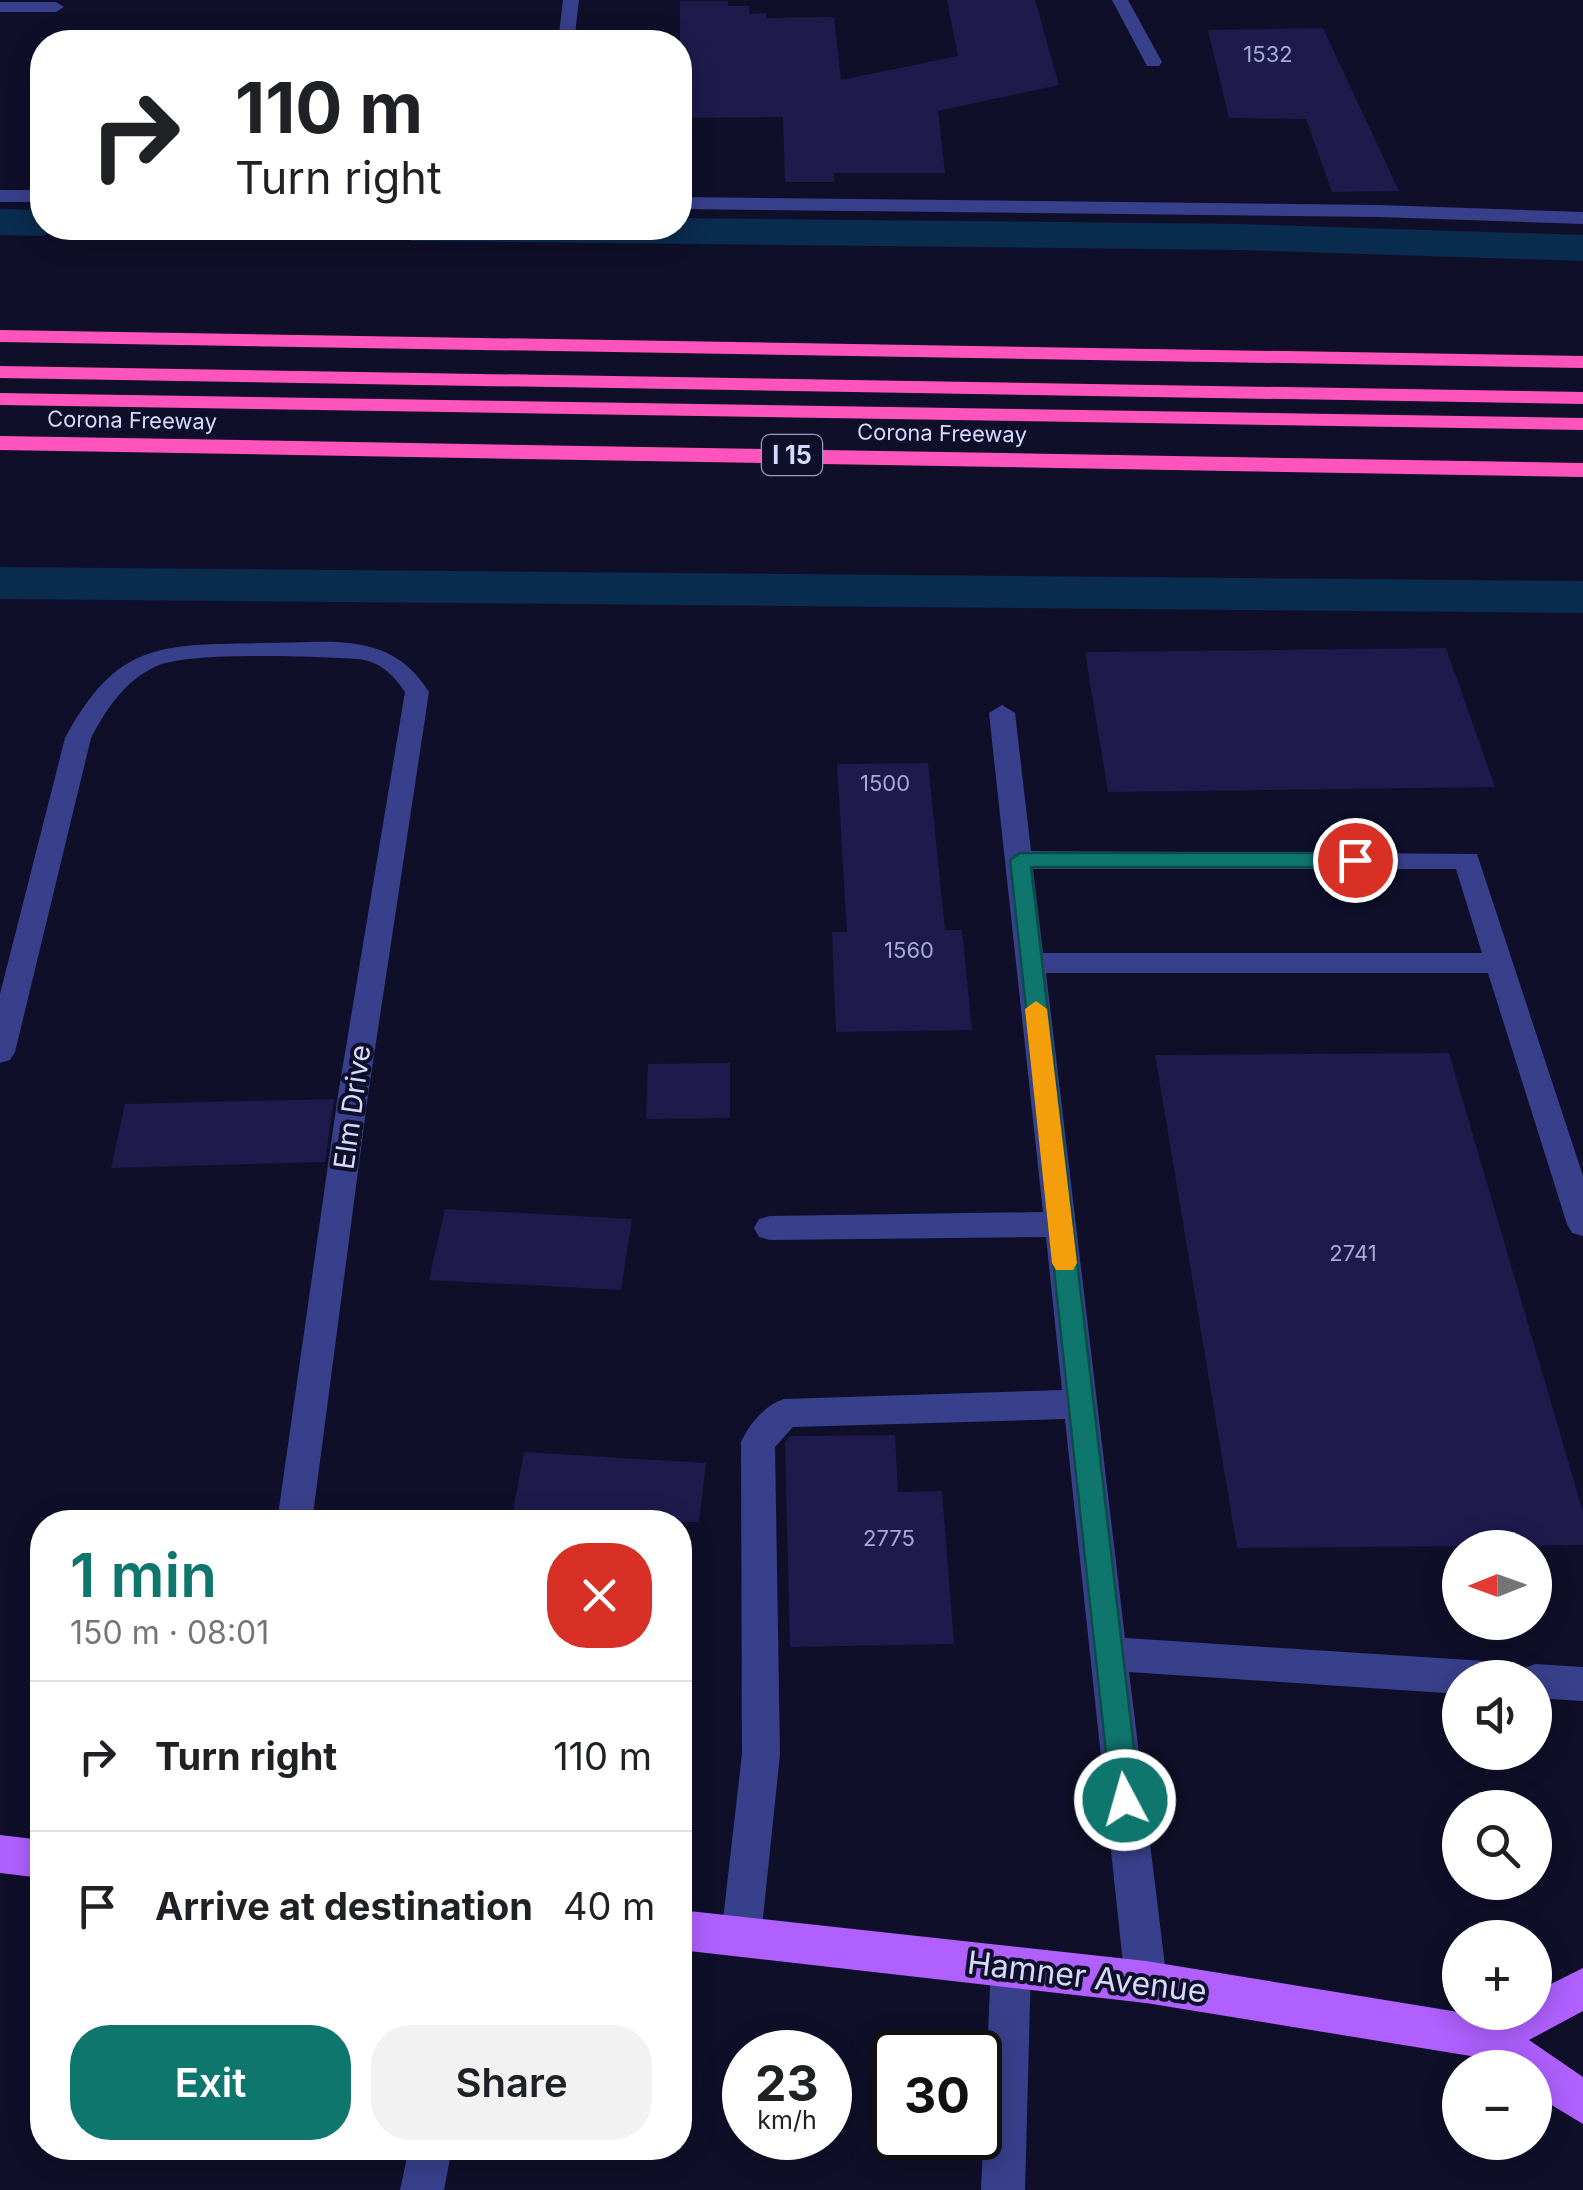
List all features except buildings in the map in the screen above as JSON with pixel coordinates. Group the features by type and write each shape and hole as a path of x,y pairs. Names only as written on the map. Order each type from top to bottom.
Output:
{"highway":[{"path":"0,336 1583,362"},
{"path":"0,372 1583,398"},
{"path":"0,399 1583,424"},
{"name":"Corona Freeway","path":"0,443 1583,470"}],"main road":[{"path":"0,1854 30,1858"},
{"name":"Hamner Avenue","path":"692,1931 1146,1982 1492,2038 1509,2050"},
{"path":"1492,2038 1583,1989"},
{"name":"Hamner Avenue","path":"1552,2081 1583,2103"}],"street":[{"path":"568,30 572,0"},
{"path":"1120,0 1152,62"},
{"path":"0,7 56,6"},
{"path":"0,196 30,196"},
{"path":"692,204 1380,211 1583,218"},
{"name":"Elm Drive","path":"0,1052 78,738 98,698 118,680 161,655 369,652 401,666 417,692 353,1095 297,1510"},
{"path":"1002,713 1146,1982"},
{"path":"1020,860 1466,860 1583,1224"},
{"path":"1031,963 1499,963"},
{"path":"770,1228 1060,1224"},
{"path":"741,1937 761,1754 758,1442 784,1413 1080,1404"},
{"path":"1109,1654 1442,1675"},
{"path":"1552,1682 1583,1684"},
{"path":"1002,2190 1010,1966"},
{"path":"422,2190 428,2160"}],"waterway":[{"path":"0,222 30,223"},
{"path":"692,231 1240,237 1583,248"},
{"path":"0,583 1583,597"}],"slow traffic":[{"path":"1036,1009 1065,1263"}],"route":[{"path":"1125,1800 1020,860 1355,860"}]}
